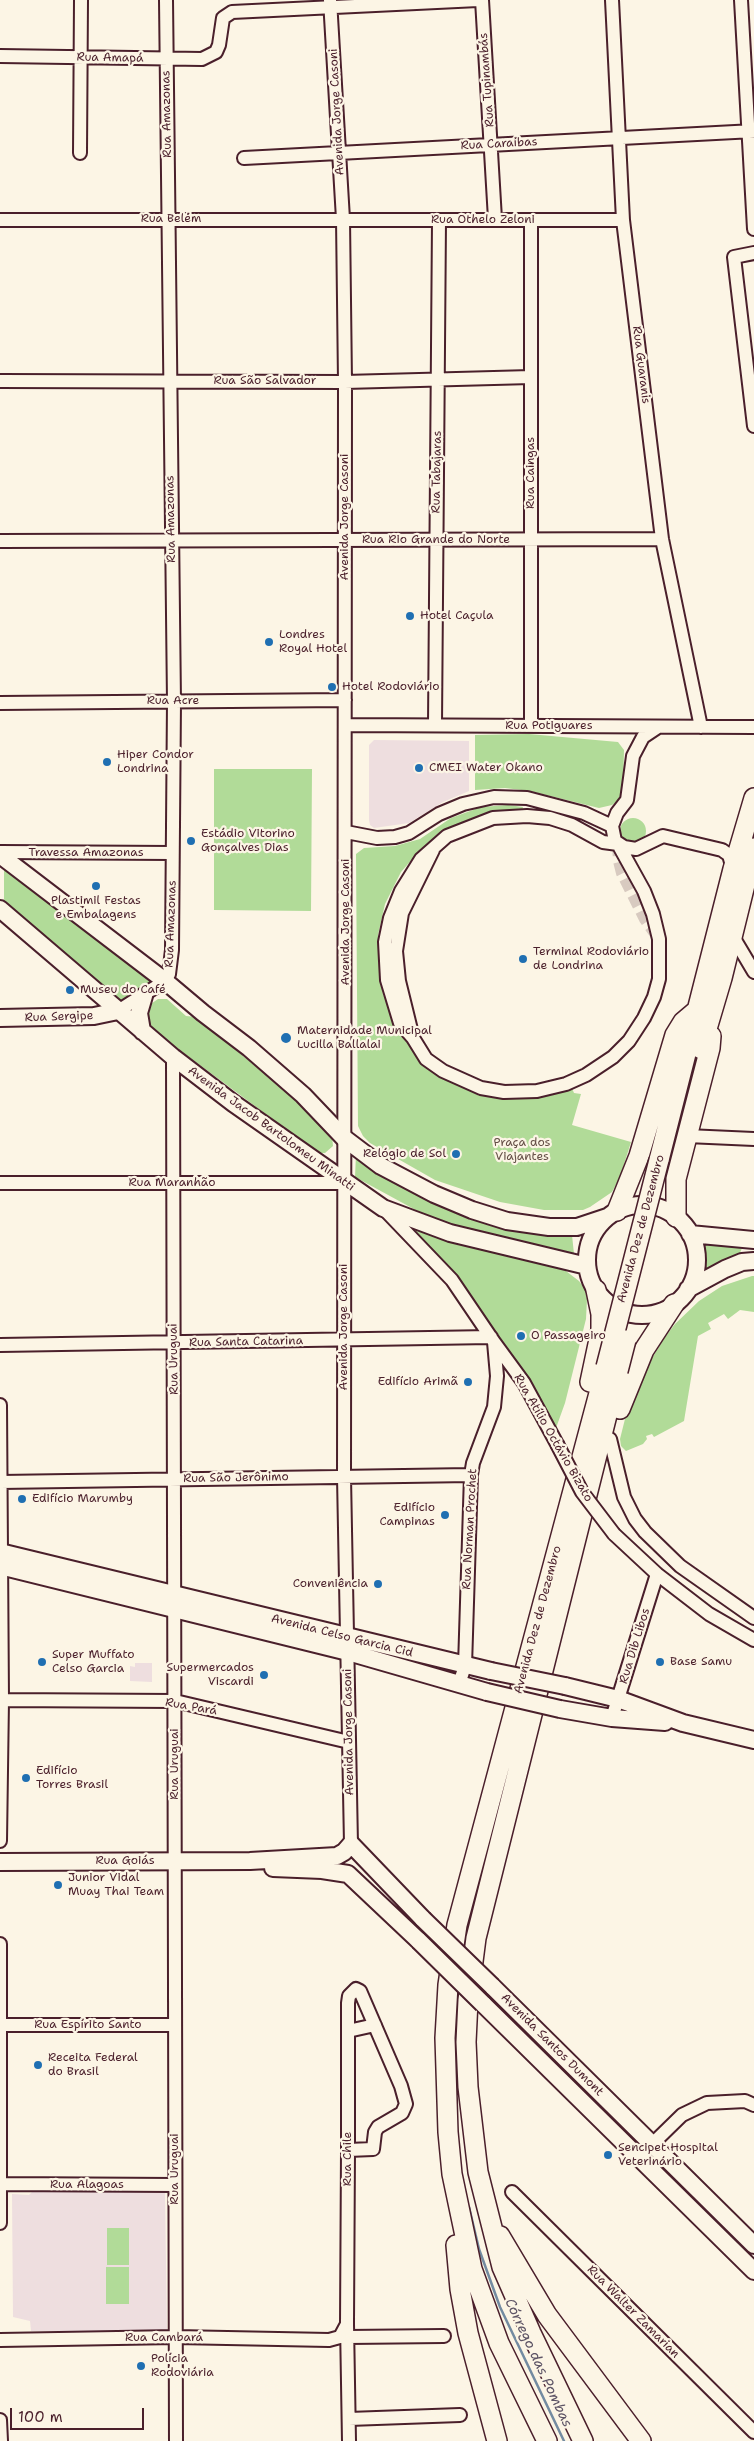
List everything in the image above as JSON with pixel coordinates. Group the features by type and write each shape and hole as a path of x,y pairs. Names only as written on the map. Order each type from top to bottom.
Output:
{"highway":[{"name":"Avenida Dez de Dezembro","path":"547,2441 499,2343 472,2269 452,2174 448,2132 445,2038 448,1985 457,1925 584,1476 704,1013 734,869 754,798"},
{"name":"Avenida Dez de Dezembro","path":"704,1013 732,935 754,848"},
{"path":"612,1214 639,1156 675,1035 683,1022 704,1013 710,1048 676,1179 676,1217"},
{"path":"584,1476 577,1452 584,1407 601,1330 601,1314 596,1290"},
{"path":"584,1476 610,1439 626,1390 640,1358 674,1304"},
{"name":"Avenida Dez de Dezembro","path":"583,2441 531,2333 502,2267 488,2216 478,2172 468,2087 468,2000 476,1938 584,1476"},
{"path":"452,2174 460,2289 468,2333 497,2441"},
{"path":"488,2216 547,2315 641,2441"}],"main road":[{"path":"0,854 165,981 303,1095 344,1138 381,1166 434,1194 498,1218 549,1228 577,1227 612,1214 641,1205 666,1210 676,1217 690,1234 695,1244 696,1262 694,1278 688,1289 674,1304 651,1314 626,1312 604,1300 596,1290 587,1266 587,1252 591,1239 612,1214"},
{"name":"Avenida Jacob Bartolomeu Minatti","path":"0,909 173,1057 345,1183 383,1208 458,1236 587,1266"},
{"path":"142,1031 139,1013 144,996"},
{"name":"Rua Sergipe","path":"0,1018 94,1016 118,1011"},
{"path":"690,1234 754,1240"},
{"path":"688,1289 725,1269 742,1262 754,1261"},
{"name":"Avenida Celso Garcia Cid","path":"0,1559 348,1644 573,1688 618,1699 682,1723 754,1740"},
{"name":"Avenida Celso Garcia Cid","path":"348,1644 487,1692 566,1710 612,1718 682,1723"},
{"path":"566,1710 580,1707 584,1698 573,1688"},
{"name":"Rua Goiás","path":"0,1862 250,1861 337,1856 344,1852 351,1844"},
{"name":"Avenida Santos Dumont","path":"351,1844 423,1920 754,2245"},
{"name":"Rua Goiás","path":"250,1861 278,1869 322,1870 348,1874"},
{"name":"Avenida Santos Dumont","path":"348,1874 419,1941 754,2271"}],"street":[{"path":"80,152 82,0"},
{"name":"Rua Amazonas","path":"118,1011 165,981 169,974 172,950 174,701 166,0"},
{"path":"331,4 478,0"},
{"name":"Rua Tupinambás","path":"482,0 495,219"},
{"name":"Rua Guaranis","path":"612,0 623,220 662,539 701,727"},
{"path":"741,0 751,131 754,229"},
{"name":"Rua Amapá","path":"0,56 166,60 202,59 210,57 216,52 219,45 223,18 232,12 331,4"},
{"name":"Avenida Jorge Casoni","path":"331,4 340,153 345,382 344,1477 351,1844"},
{"name":"Rua Caraíbas","path":"244,158 751,131"},
{"name":"Rua Belém","path":"0,220 342,219"},
{"name":"Rua Othelo Zeloni","path":"342,219 439,221 495,219 623,220"},
{"name":"Rua Caingas","path":"531,220 531,726"},
{"name":"Rua Tabajaras","path":"435,724 439,221"},
{"path":"754,253 734,257 752,387 754,426"},
{"name":"Rua São Salvador","path":"0,382 345,382 530,377"},
{"name":"Rua Rio Grande do Norte","path":"0,541 171,542 662,539"},
{"name":"Rua Acre","path":"0,703 345,700"},
{"name":"Rua Potiguares","path":"345,725 754,727"},
{"path":"658,726 643,736 636,750 627,800 617,813 612,826 613,836 618,844 650,905 659,939 659,979 654,997 644,1018 622,1049 586,1075 566,1084 537,1091 509,1093 481,1088 443,1071 426,1059 413,1038 399,981 397,937 404,905 433,850 447,836 481,821 510,816 538,816 562,821 603,842 618,844 630,849 636,849 663,836 722,850 729,855 734,869"},
{"path":"346,832 377,838 395,837 409,833 450,809 472,801 494,797 534,800 584,813 612,826"},
{"name":"Travessa Amazonas","path":"0,854 172,853"},
{"path":"732,935 754,972"},
{"name":"Rua Uruguai","path":"173,1057 176,2441"},
{"path":"686,1136 754,1139"},
{"name":"Rua Maranhão","path":"0,1183 345,1183"},
{"name":"Rua Norman Prochet","path":"383,1208 452,1280 493,1339 497,1376 494,1407 473,1463 471,1475 465,1666 460,1684"},
{"name":"Rua Santa Catarina","path":"0,1345 493,1339"},
{"name":"Rua Atílio Octávio Bizato","path":"493,1339 524,1383 582,1492 614,1534 657,1574 709,1614 754,1640"},
{"path":"0,1405 0,1842"},
{"path":"610,1439 624,1497 645,1532 680,1566 754,1618"},
{"name":"Rua São Jerônimo","path":"1,1482 471,1475"},
{"name":"Rua Dib Libos","path":"612,1718 657,1574"},
{"name":"Rua Pará","path":"1,1700 175,1701 349,1742"},
{"path":"0,1944 0,2222"},
{"name":"Rua Chile","path":"348,2150 373,2149 375,2132 378,2127 405,2110 401,2086 360,1991 356,1989 349,1996 348,2032 348,2150 348,2359 349,2441"},
{"name":"Rua Espírito Santo","path":"0,2025 175,2025"},
{"path":"348,2032 375,2025"},
{"path":"638,2158 682,2115 706,2103 744,2102 754,2105"},
{"name":"Rua Alagoas","path":"0,2184 175,2185"},
{"name":"Rua Walter Zamarian","path":"512,2192 754,2432"},
{"path":"329,2340 340,2337 348,2330 444,2336"},
{"name":"Rua Cambará","path":"0,2340 176,2337 329,2340"},
{"path":"329,2340 340,2347 348,2359"},
{"path":"349,2419 460,2415"},
{"path":"0,2420 1,2441"}],"shaded area":[{"name":"CMEI Water Okano","path":"374,740 469,741 469,791 443,802 409,823 374,828 370,825 369,820 369,745"},
{"path":"135,1663 152,1663 152,1682 130,1681 130,1666 135,1667"},
{"path":"161,2189 165,2193 167,2331 31,2331 30,2321 13,2317 12,2194 29,2195 33,2191"}],"green space":[{"path":"529,734 618,742 624,750 623,792 620,799 612,805 599,808 530,791 505,788 475,790 475,735"},
{"path":"214,769 312,769 311,911 214,910"},
{"name":"Praça dos Viajantes","path":"508,805 523,807 522,810 491,814 467,821 435,838 422,848 401,872 385,904 378,935 378,959 383,994 393,1016 417,1051 472,1087 571,1086 574,1093 581,1094 572,1125 631,1142 620,1177 612,1192 583,1210 544,1210 500,1202 435,1180 370,1143 363,1136 358,1126 356,854 364,848 395,846 420,839 451,818 481,807"},
{"path":"633,818 642,822 646,831 642,840 633,844 624,840 620,831 624,822"},
{"path":"4,864 157,982 120,1003 4,906"},
{"path":"158,999 167,999 186,1016 197,1017 326,1126 332,1136 333,1146 325,1153 318,1153 146,1025 145,1008"},
{"path":"356,1154 520,1230 572,1235 574,1254 510,1241 434,1220 355,1177"},
{"path":"414,1230 562,1268 579,1281 585,1289 587,1299 586,1319 565,1403 556,1428 445,1263"},
{"path":"703,1243 742,1248 740,1253 705,1271"},
{"path":"754,1276 754,1312 740,1310 728,1319 724,1314 708,1323 711,1329 698,1336 684,1421 654,1437 652,1434 646,1436 647,1439 643,1444 626,1451 621,1446 620,1439 627,1411 643,1373 665,1337 675,1324 699,1301 722,1286"},
{"path":"107,2228 129,2228 129,2265 107,2265"},
{"path":"106,2267 129,2267 129,2304 106,2304"}],"waterway":[{"name":"Córrego das Pombas","path":"469,2207 479,2249 500,2307 564,2441"}],"tunnel":[{"path":"618,844 622,873 645,919 659,939"}],"place":[{"name":"Hotel Caçula","path":"410,616"},
{"name":"Londres Royal Hotel","path":"269,642"},
{"name":"Hotel Rodoviário","path":"332,687"},
{"name":"Hiper Condor Londrina","path":"107,762"},
{"name":"CMEI Water Okano","path":"419,768"},
{"name":"Estádio Vitorino Gonçalves Dias","path":"191,841"},
{"name":"Plastimil Festas e Embalagens","path":"96,886"},
{"name":"Terminal Rodoviário de Londrina","path":"523,959"},
{"name":"Museu do Café","path":"70,990"},
{"name":"Maternidade Municipal Lucilla Ballalai","path":"286,1038"},
{"name":"Relógio de Sol","path":"456,1154"},
{"name":"O Passageiro","path":"521,1336"},
{"name":"Edifício Arimã","path":"468,1382"},
{"name":"Edifício Marumby","path":"22,1499"},
{"name":"Edifício Campinas","path":"445,1515"},
{"name":"Conveniência","path":"378,1584"},
{"name":"Super Muffato Celso Garcia","path":"42,1662"},
{"name":"Base Samu","path":"660,1662"},
{"name":"Supermercados Viscardi","path":"264,1675"},
{"name":"Edifício Torres Brasil","path":"26,1778"},
{"name":"Junior Vidal Muay Thai Team","path":"58,1885"},
{"name":"Receita Federal do Brasil","path":"38,2065"},
{"name":"Sencipet Hospital Veterinário","path":"608,2155"},
{"name":"Polícia Rodoviária","path":"141,2366"}]}
